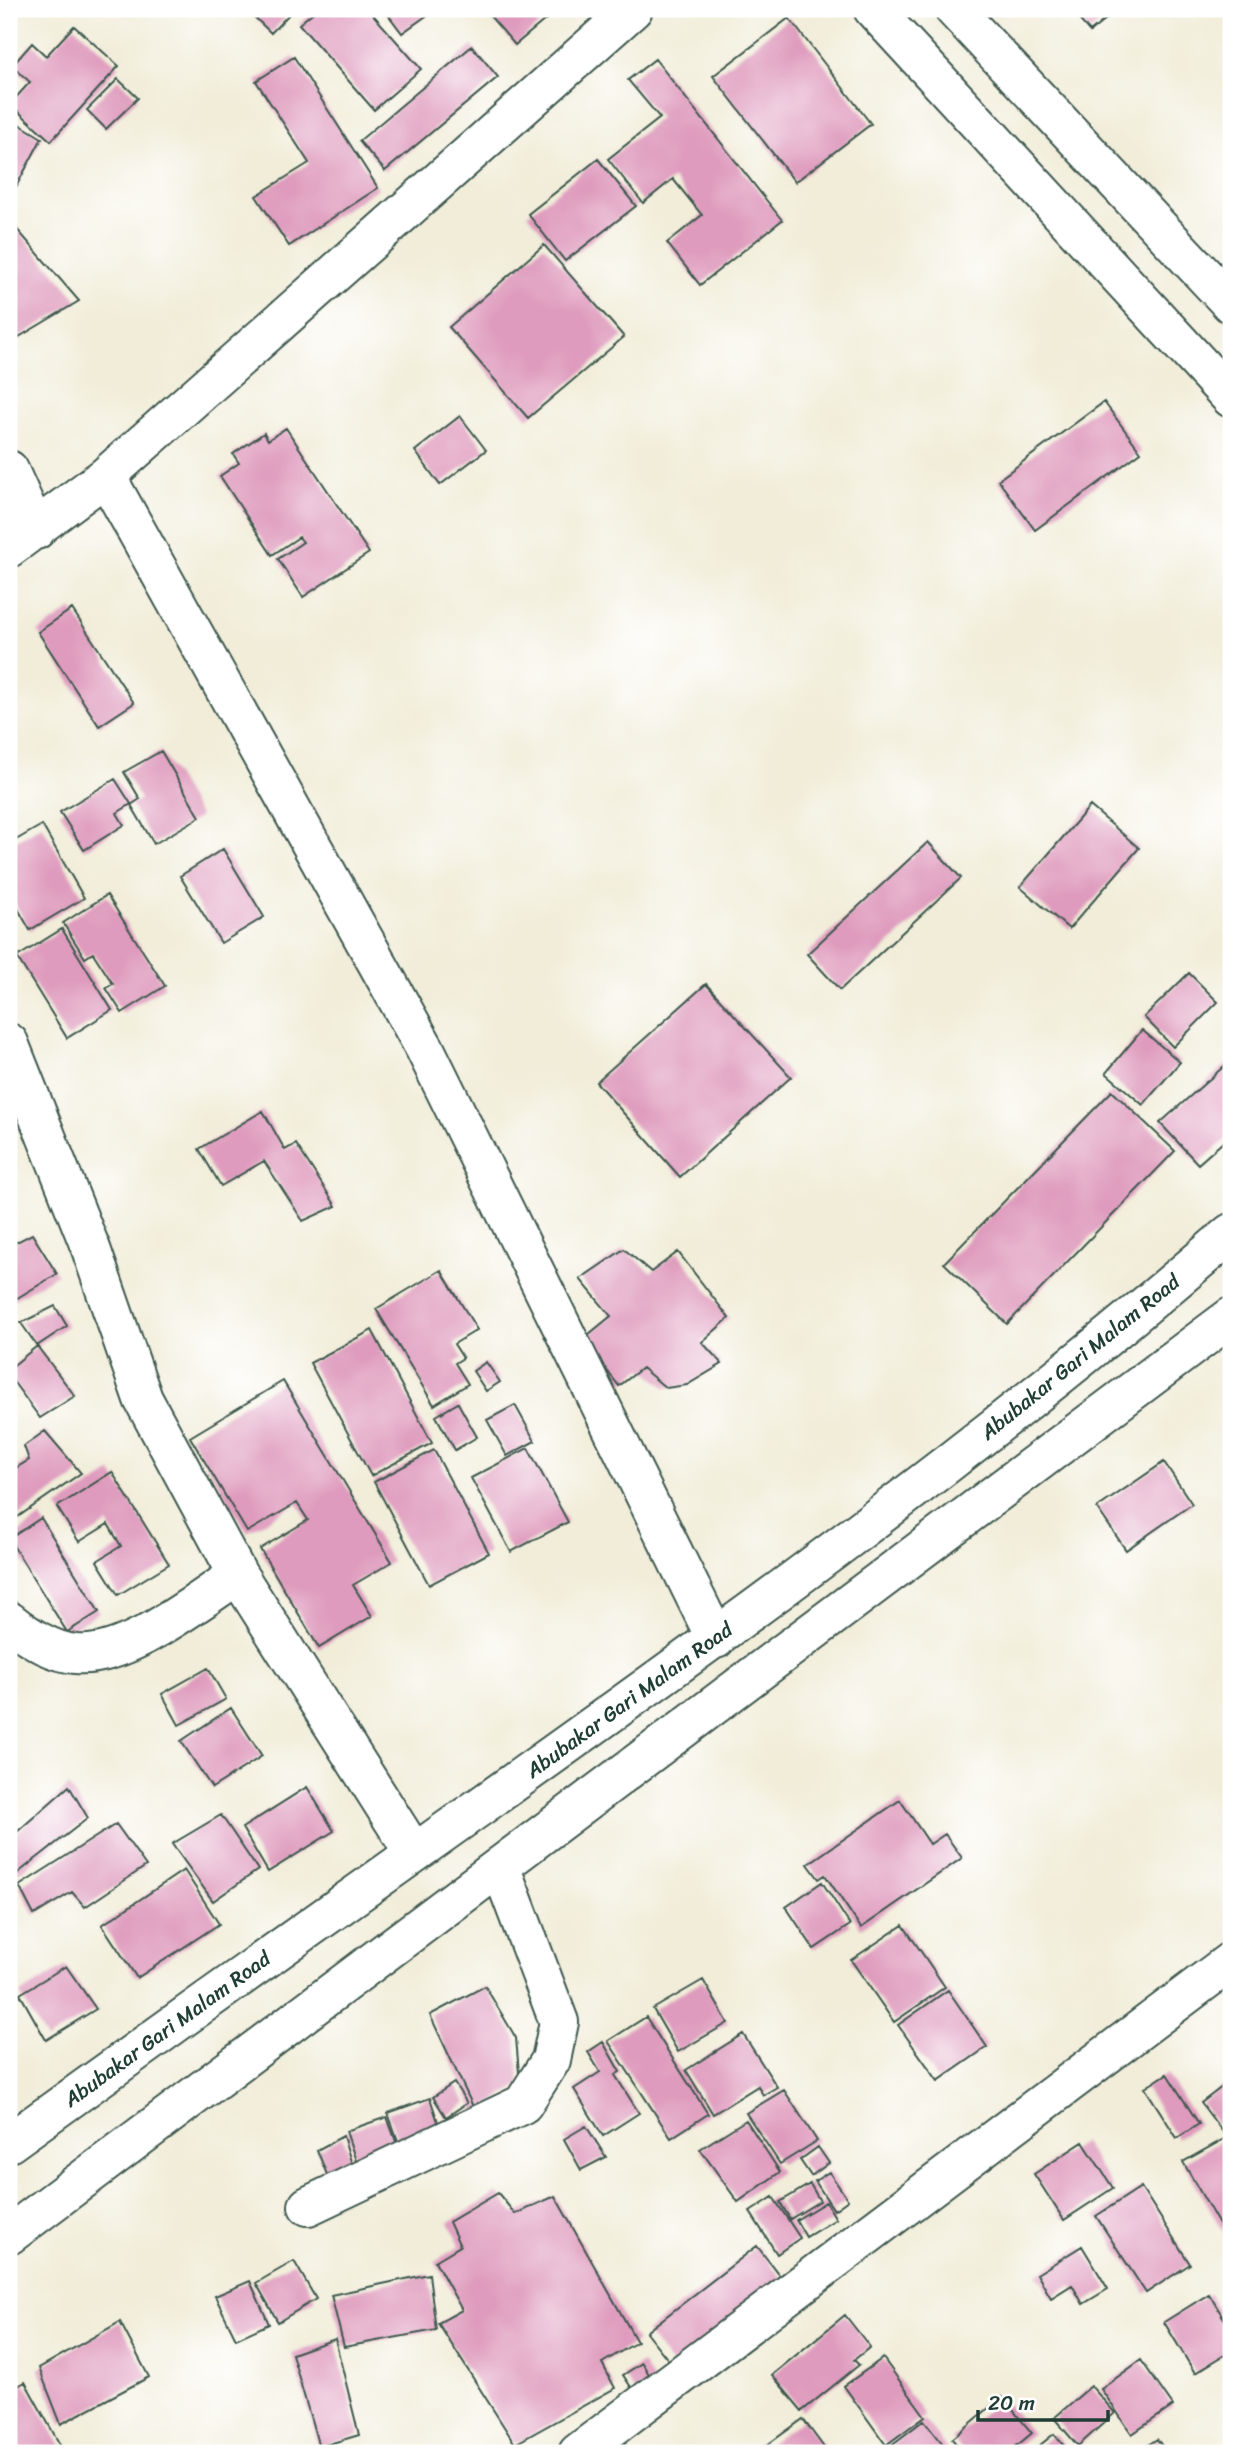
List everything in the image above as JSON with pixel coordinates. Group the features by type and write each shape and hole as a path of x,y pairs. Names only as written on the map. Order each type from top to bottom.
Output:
{"street":[{"path":"9,470 22,539 106,477 633,9"},
{"path":"873,9 1231,398"},
{"path":"954,9 1231,304"},
{"path":"106,477 425,1049 716,1639"},
{"path":"9,1043 91,1249 143,1399 238,1575 414,1853"},
{"name":"Abubakar Gari Malam Road","path":"9,2143 716,1639 913,1490 1170,1286 1231,1233"},
{"path":"9,2235 1231,1317"},
{"path":"9,1620 28,1637 76,1654 127,1646 238,1575"},
{"path":"307,2206 523,2104 551,2060 559,2022 500,1866"},
{"path":"578,2453 1231,1961"}],"building":[{"path":"246,9 294,9 271,33"},
{"path":"317,9 368,9 421,69 374,110 299,24"},
{"path":"384,9 436,9 402,33"},
{"path":"484,9 558,9 515,45"},
{"path":"1070,9 1118,9 1090,32"},
{"path":"789,18 871,124 795,182 713,76"},
{"path":"74,26 119,66 51,141 10,104 30,82 12,66 32,43 46,56"},
{"path":"472,46 498,77 385,171 359,141"},
{"path":"294,57 378,188 289,246 256,196 309,163 256,81"},
{"path":"655,59 782,220 700,285 667,243 702,215 673,179 643,203 608,159 660,118 628,80"},
{"path":"118,79 138,98 106,129 87,110"},
{"path":"9,118 42,138 9,200"},
{"path":"598,159 636,206 565,261 528,214"},
{"path":"9,220 79,301 19,337 9,325"},
{"path":"544,245 624,337 528,418 449,327"},
{"path":"1104,402 1141,452 1035,530 998,480"},
{"path":"460,416 486,450 440,485 415,451"},
{"path":"286,428 369,553 303,597 278,559 303,542 299,537 272,555 220,476 239,463 233,454 264,433 268,440"},
{"path":"72,609 134,703 99,726 38,632"},
{"path":"161,751 200,817 154,844 131,805 140,799 124,772"},
{"path":"115,779 131,804 117,813 124,825 84,850 60,812"},
{"path":"1090,806 1139,848 1069,929 1020,887"},
{"path":"42,825 84,898 30,930 9,893 9,844"},
{"path":"928,842 961,878 840,990 807,954"},
{"path":"223,849 264,917 221,943 180,876"},
{"path":"107,895 165,986 122,1013 106,988 113,984 93,953 85,958 63,923"},
{"path":"62,929 112,1010 67,1038 17,957"},
{"path":"1189,973 1218,1002 1173,1047 1144,1017"},
{"path":"706,984 791,1077 680,1177 596,1082"},
{"path":"1142,1030 1180,1062 1143,1105 1106,1073"},
{"path":"1231,1060 1231,1135 1198,1164 1160,1123"},
{"path":"1112,1091 1175,1151 1007,1324 944,1263"},
{"path":"263,1111 285,1150 296,1144 336,1206 303,1221 264,1161 221,1186 199,1149"},
{"path":"32,1234 57,1274 9,1303 9,1246"},
{"path":"624,1249 651,1272 678,1252 729,1318 702,1342 722,1364 687,1385 666,1388 642,1368 619,1386 583,1339 611,1316 580,1279"},
{"path":"441,1270 477,1330 454,1344 463,1358 455,1363 468,1384 434,1405 376,1309"},
{"path":"55,1306 67,1326 37,1346 21,1323"},
{"path":"372,1330 432,1443 371,1476 310,1363"},
{"path":"37,1346 75,1396 40,1418 9,1376 9,1369"},
{"path":"486,1362 500,1382 486,1391 473,1371"},
{"path":"283,1381 392,1562 353,1585 372,1616 319,1648 260,1549 308,1520 297,1503 247,1532 190,1437"},
{"path":"458,1403 477,1437 455,1450 436,1416"},
{"path":"515,1405 535,1441 507,1456 487,1420"},
{"path":"45,1431 81,1473 9,1523 9,1472 29,1460 24,1446"},
{"path":"528,1448 568,1522 511,1552 471,1478"},
{"path":"434,1450 489,1553 429,1585 374,1482"},
{"path":"1164,1462 1192,1504 1126,1550 1097,1508"},
{"path":"112,1472 169,1564 118,1595 97,1561 121,1546 108,1524 79,1542 57,1507"},
{"path":"41,1518 99,1612 67,1632 9,1539"},
{"path":"208,1668 226,1699 179,1725 162,1694"},
{"path":"231,1708 262,1756 212,1788 181,1741"},
{"path":"69,1786 88,1818 9,1880 9,1839"},
{"path":"307,1787 334,1831 268,1872 242,1828"},
{"path":"900,1800 930,1844 945,1834 962,1858 861,1928 825,1875 819,1879 808,1864"},
{"path":"221,1815 258,1870 213,1901 172,1844"},
{"path":"116,1824 146,1866 85,1907 72,1892 34,1915 19,1886"},
{"path":"184,1870 219,1924 137,1978 102,1925"},
{"path":"822,1882 850,1925 814,1949 786,1907"},
{"path":"903,1925 945,1987 894,2022 851,1960"},
{"path":"66,1966 96,2009 46,2040 20,1994"},
{"path":"703,1980 728,2023 678,2052 653,2009"},
{"path":"485,1986 516,2038 520,2085 476,2113 430,2015"},
{"path":"948,1990 987,2047 938,2081 898,2025"},
{"path":"646,2017 708,2114 671,2138 608,2041"},
{"path":"743,2034 777,2087 763,2095 758,2086 713,2114 686,2070"},
{"path":"603,2042 620,2072 615,2075 639,2113 603,2136 574,2089 600,2072 588,2052"},
{"path":"1167,2074 1199,2124 1177,2138 1145,2088"},
{"path":"1231,2080 1231,2143 1201,2103"},
{"path":"454,2083 467,2103 446,2117 433,2097"},
{"path":"784,2090 817,2141 780,2164 746,2113"},
{"path":"430,2098 444,2140 403,2155 388,2113"},
{"path":"387,2117 402,2158 360,2173 346,2131"},
{"path":"746,2120 780,2172 738,2202 700,2149"},
{"path":"586,2126 606,2157 581,2170 564,2139"},
{"path":"343,2136 355,2174 332,2187 317,2150"},
{"path":"1226,2138 1231,2148 1231,2232 1225,2235 1183,2162"},
{"path":"1083,2142 1113,2188 1064,2220 1034,2174"},
{"path":"818,2147 829,2163 811,2176 800,2160"},
{"path":"829,2172 848,2200 834,2210 815,2181"},
{"path":"810,2184 820,2201 790,2219 780,2202"},
{"path":"1141,2187 1190,2264 1146,2293 1096,2216"},
{"path":"498,2193 515,2214 555,2196 637,2342 602,2363 615,2388 515,2444 438,2323 462,2310 435,2261 460,2246 449,2222"},
{"path":"773,2197 800,2238 777,2254 750,2212"},
{"path":"826,2202 836,2219 806,2237 796,2220"},
{"path":"757,2246 784,2281 678,2372 646,2332"},
{"path":"1082,2246 1108,2289 1083,2304 1072,2285 1051,2298 1037,2274"},
{"path":"294,2261 316,2299 278,2322 256,2283"},
{"path":"429,2274 436,2330 344,2347 331,2295"},
{"path":"250,2281 269,2324 236,2339 215,2296"},
{"path":"1209,2294 1231,2330 1231,2351 1195,2373 1164,2322"},
{"path":"845,2315 870,2347 854,2360 859,2365 802,2411 772,2375"},
{"path":"120,2322 149,2377 61,2424 39,2368"},
{"path":"335,2339 359,2435 319,2447 292,2354"},
{"path":"883,2358 925,2416 886,2445 844,2386"},
{"path":"1141,2360 1173,2406 1132,2434 1101,2389"},
{"path":"642,2363 653,2381 635,2393 623,2375"},
{"path":"25,2382 64,2452 13,2453 9,2445 9,2391"},
{"path":"1091,2386 1115,2413 1078,2446 1054,2418"},
{"path":"1002,2397 1032,2433 1008,2453 964,2453 952,2439"},
{"path":"803,2419 828,2453 767,2453 763,2448"},
{"path":"924,2420 950,2453 881,2453"},
{"path":"1054,2434 1070,2453 1030,2453"},
{"path":"1157,2439 1167,2453 1136,2453"}]}
